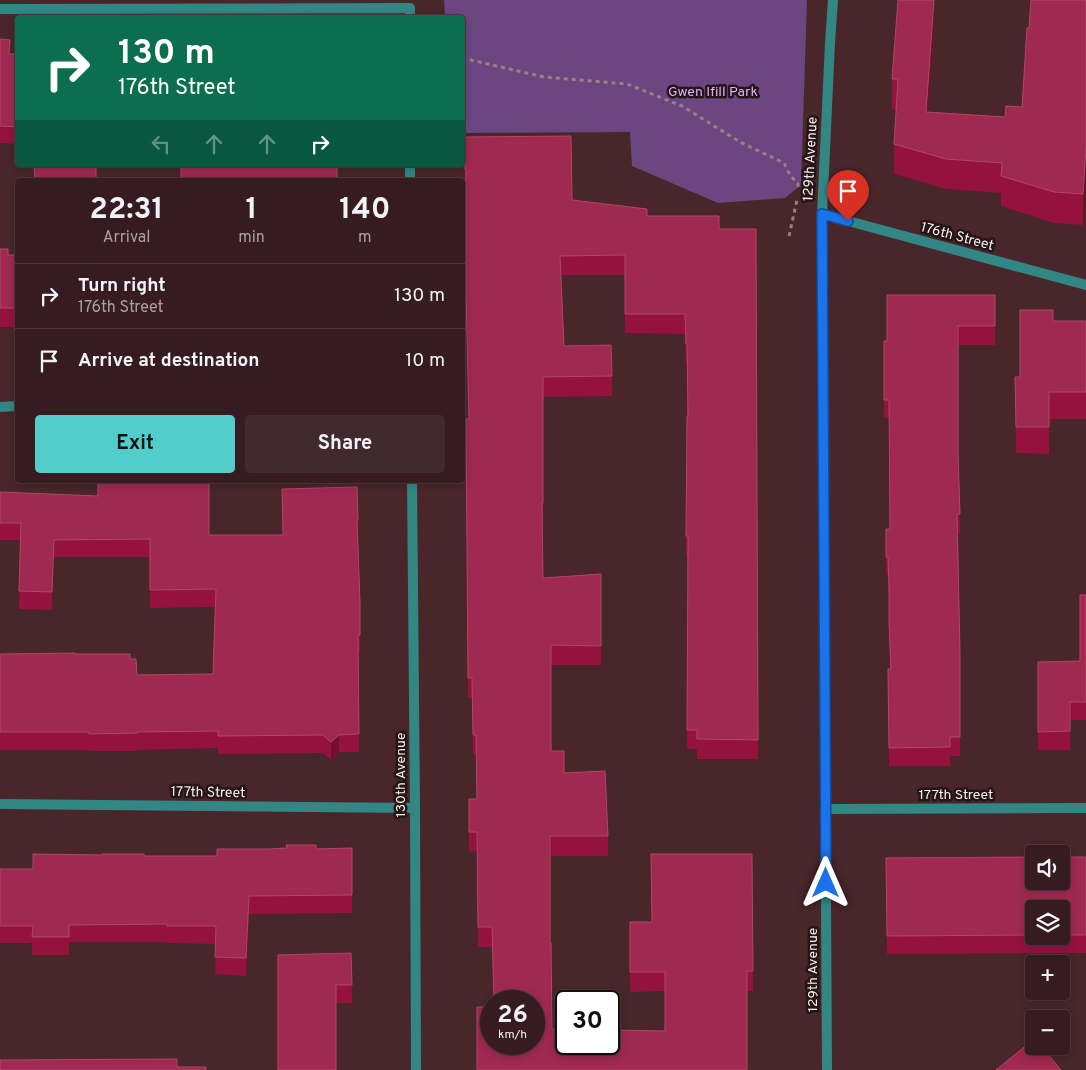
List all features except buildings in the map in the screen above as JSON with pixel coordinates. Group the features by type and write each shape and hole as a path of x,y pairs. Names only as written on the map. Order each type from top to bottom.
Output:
{"street":[{"name":"129th Avenue","path":"827,1070 822,214 833,0"},
{"path":"0,9 410,13"},
{"name":"176th Street","path":"822,214 1086,285"},
{"path":"0,406 15,406"},
{"name":"130th Avenue","path":"412,483 416,1070"},
{"name":"177th Street","path":"0,804 415,808"},
{"name":"177th Street","path":"826,809 1086,808"}],"path":[{"path":"465,59 544,77 627,84 682,106 740,142 784,163 790,175 798,184 799,191 790,236"}],"green space":[{"name":"Gwen Ifill Park","path":"444,0 807,0 801,185 785,198 718,203 632,166 630,132 465,133 465,15 445,15"}],"route":[{"path":"826,883 822,214 848,221"}]}
